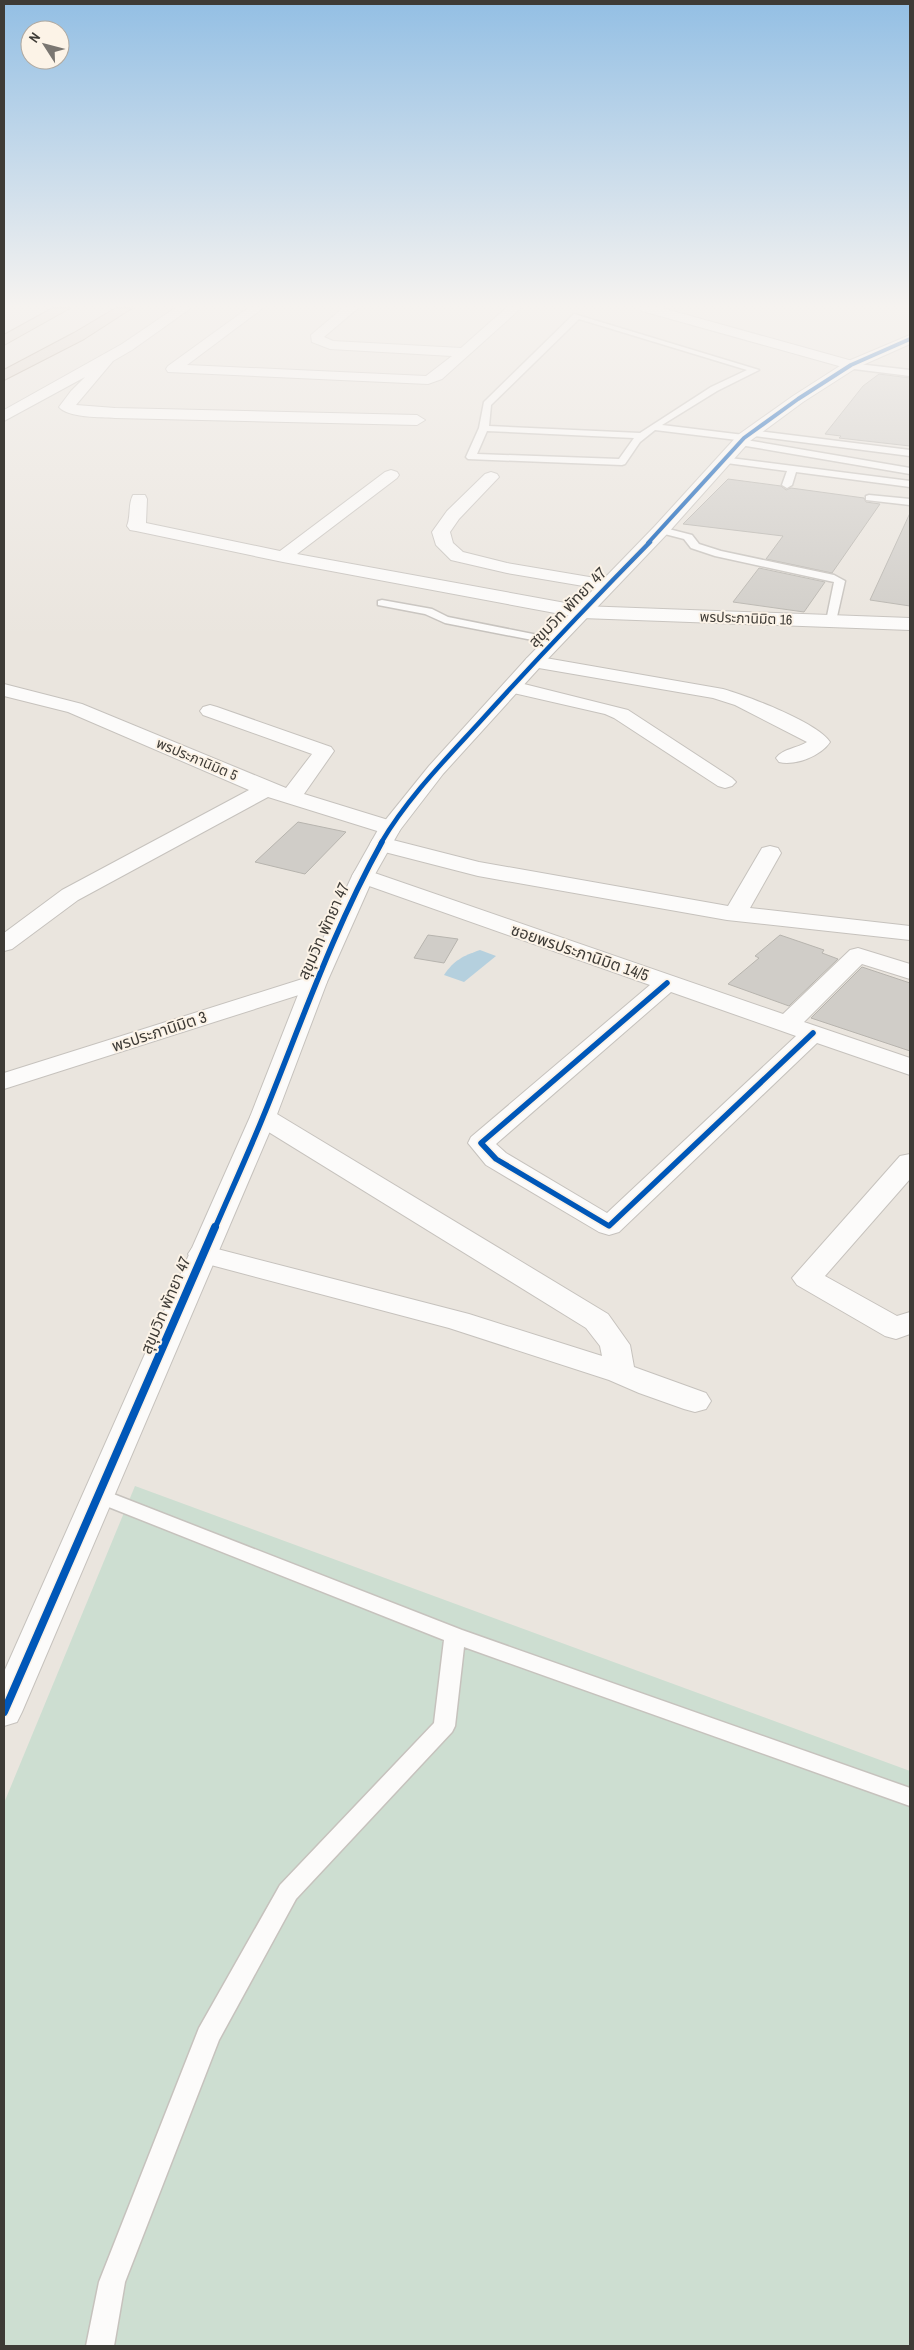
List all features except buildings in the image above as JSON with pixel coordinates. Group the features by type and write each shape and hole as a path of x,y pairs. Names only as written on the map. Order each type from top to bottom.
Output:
{"street":[{"path":"316,418 417,420"},
{"name":"สุขุมวิท พัทยา 47","path":"4,1712 202,1254 263,1118 315,982 363,876 386,836 436,770 553,641 661,530 722,460 745,438 775,418"},
{"path":"283,557 391,475"},
{"path":"491,477 453,515 441,532 445,545 457,556 508,568 608,585"},
{"name":"พรประภานิมิต 16","path":"139,499 139,518 136,526 283,557 582,612 910,624"},
{"path":"534,662 686,686 716,692 742,701 811,735 820,742 807,751 786,758"},
{"path":"512,686 621,714 725,782"},
{"name":"พรประภานิมิต 5","path":"4,690 75,708 266,789 386,836 478,869 735,914 910,933"},
{"path":"210,711 324,751 290,798"},
{"path":"4,944 70,895 266,789"},
{"path":"735,914 770,853"},
{"name":"ซอยพรประภานิมิต 14/5","path":"363,876 910,1067"},
{"path":"787,1024 858,955 910,972"},
{"name":"พรประภานิมิต 3","path":"4,1081 315,982"},
{"path":"666,983 481,1143 496,1159 609,1226 813,1033"},
{"path":"263,1118 597,1321 615,1345 620,1373"},
{"path":"910,1162 807,1278 896,1329 910,1322"},
{"path":"202,1254 458,1321 620,1373 650,1386 695,1401"}],"lane":[{"path":"485,418 484,428 471,457 622,462 642,436 667,418"},
{"path":"652,427 745,438 910,453"},
{"path":"484,428 642,436"},
{"path":"745,438 910,471"},
{"path":"722,460 910,484"},
{"path":"787,486 792,469"},
{"path":"869,498 910,502"},
{"path":"661,530 688,537 695,546 718,554 834,578 840,582 831,621"},
{"path":"382,603 428,611 445,620 553,641"},
{"path":"98,1494 455,1636 910,1797"},
{"path":"100,2346 112,2282 208,2036 288,1892 444,1726 455,1636"}],"green space":[{"path":"135,1486 910,1771 910,2346 4,2346 4,1803"}],"water":[{"path":"480,950 496,956 464,982 444,975 459,959"}],"cycle path":[{"path":"4,1712 263,1117 315,982 363,876 390,828 436,770 534,662 661,530 722,460 744,438 772,418"},
{"path":"667,983 481,1143 496,1159 609,1226 813,1033"}]}
